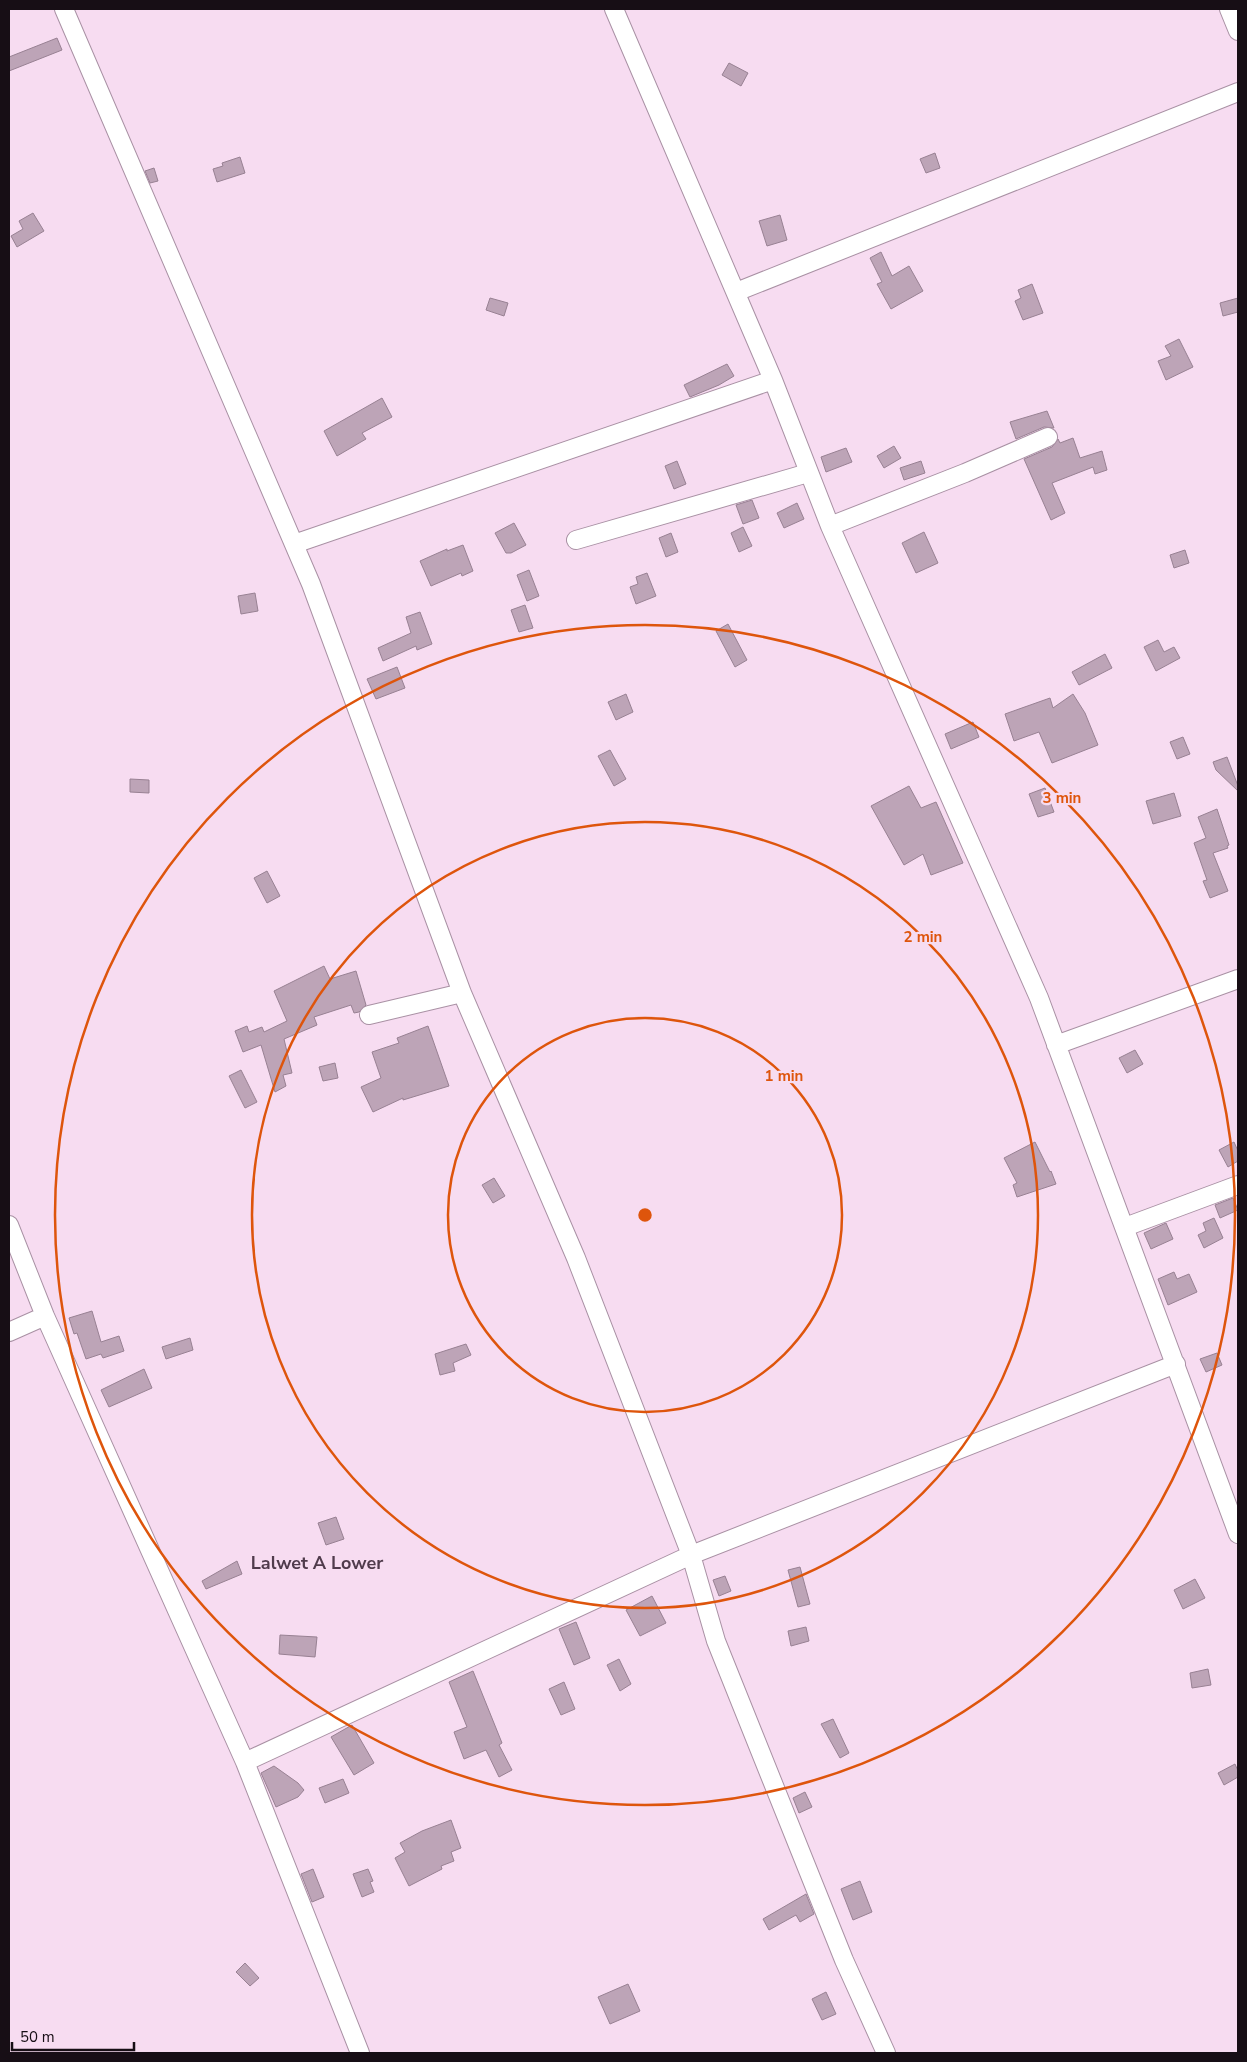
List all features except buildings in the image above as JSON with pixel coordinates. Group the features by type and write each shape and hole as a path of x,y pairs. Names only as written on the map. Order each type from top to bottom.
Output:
{"street":[{"path":"64,9 311,584 462,992 576,1258 691,1555 716,1641 844,1960 886,2053"},
{"path":"614,9 773,380 830,526 1038,998 1238,1534"},
{"path":"1229,9 1238,31"},
{"path":"736,292 1238,92"},
{"path":"294,544 773,380"},
{"path":"830,526 965,473 1048,437"},
{"path":"576,540 808,473"},
{"path":"1056,1046 1238,979"},
{"path":"369,1015 462,992"},
{"path":"1125,1227 1238,1185"},
{"path":"9,1225 45,1316 245,1762 360,2053"},
{"path":"9,1332 45,1316"},
{"path":"245,1762 691,1555 1176,1364"}],"district":[{"name":"Lalwet A Lower","path":"317,1563"}]}
